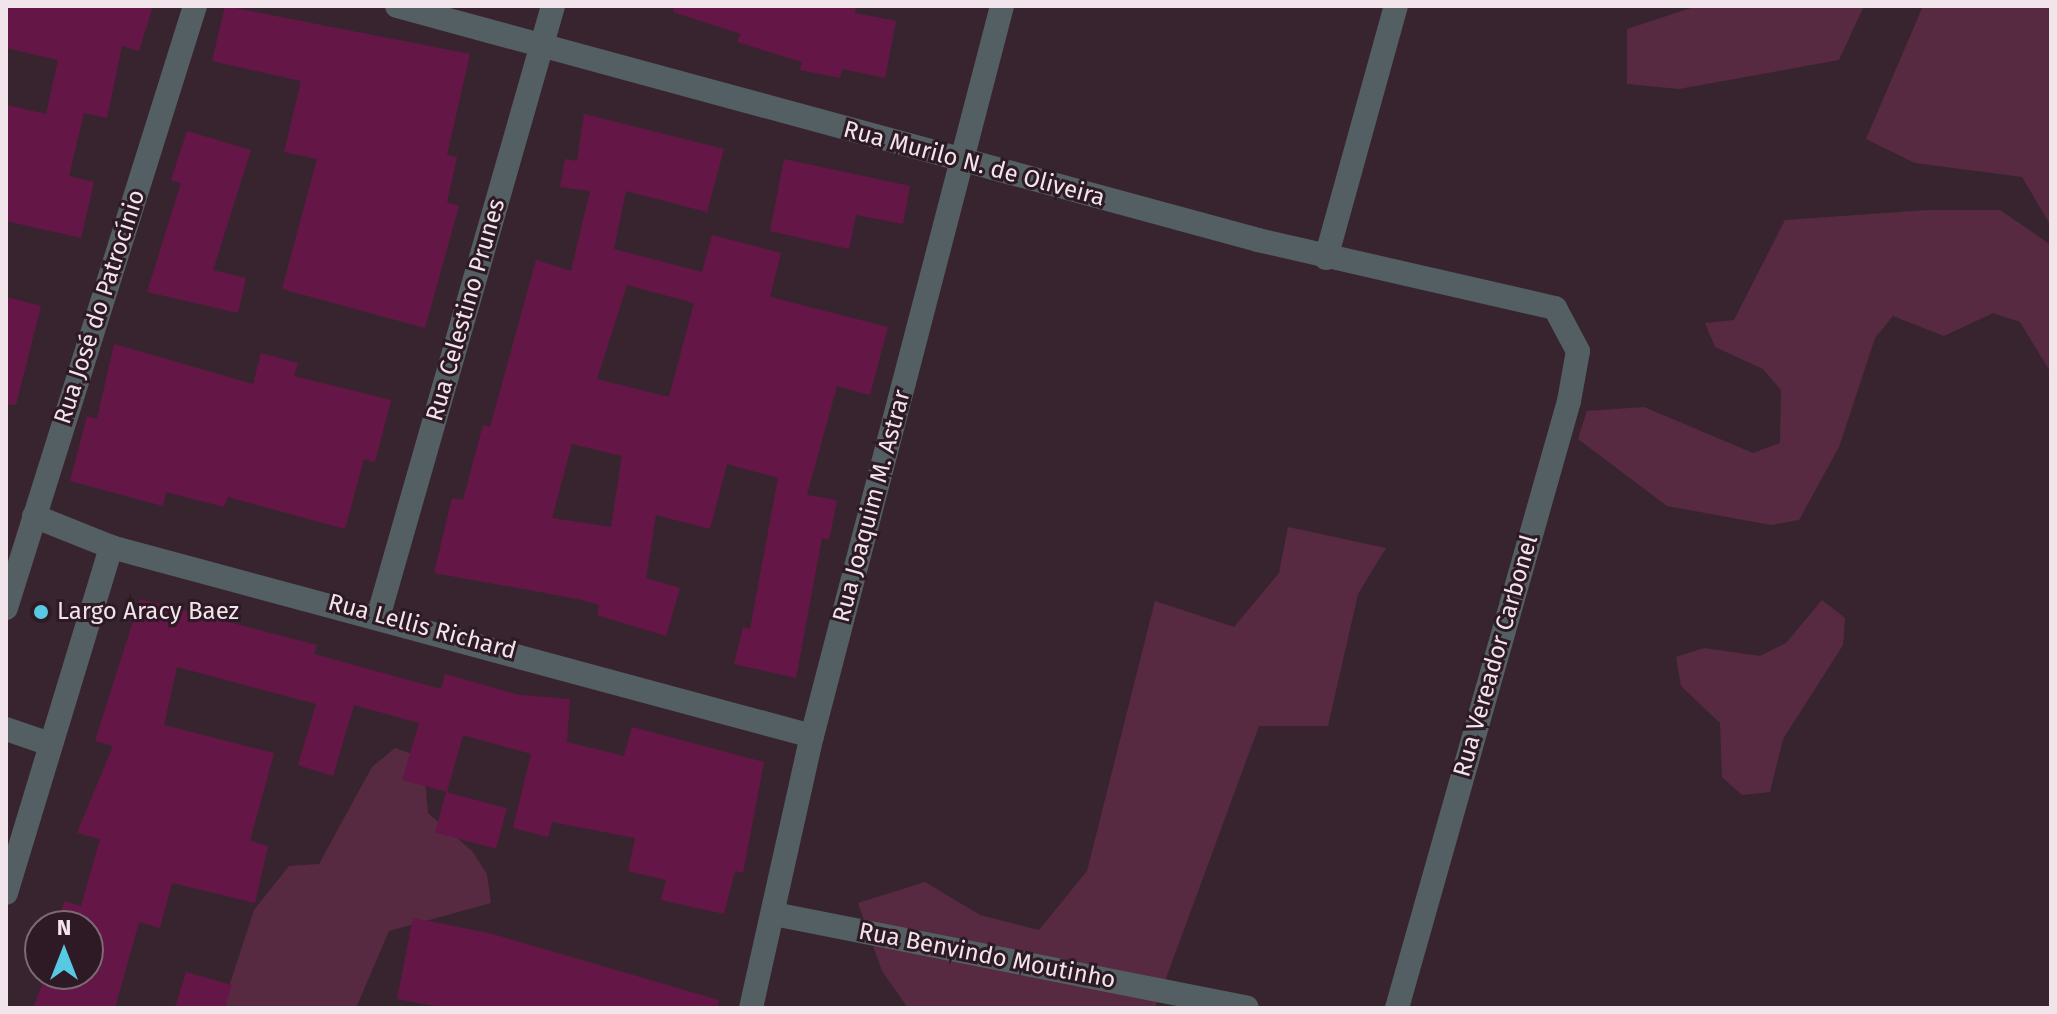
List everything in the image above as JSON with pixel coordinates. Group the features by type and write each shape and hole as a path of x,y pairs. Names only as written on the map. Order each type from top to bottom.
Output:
{"street":[{"name":"Rua José do Patrocínio","path":"6,608 195,6"},
{"name":"Rua Murilo N. de Oliveira","path":"397,6 962,162 1326,258 1555,308"},
{"name":"Rua Celestino Prunes","path":"379,614 553,6"},
{"name":"Rua Joaquim M. Astrar","path":"751,1008 812,736 1002,6"},
{"path":"1326,258 1396,6"},
{"name":"Rua Vereador Carbonel","path":"1397,1008 1569,401 1578,351 1555,308"},
{"name":"Rua Lellis Richard","path":"34,516 111,547 379,614 812,736"},
{"path":"6,893 111,547"},
{"path":"6,729 50,744"},
{"name":"Rua Benvindo Moutinho","path":"774,914 1247,1008"}],"shaded area":[{"path":"1697,6 1864,6 1839,60 1679,89 1627,84 1627,29"},
{"path":"1923,6 2051,6 2051,226 2022,177 1915,163 1866,139"},
{"path":"1928,210 2000,210 2051,245 2051,373 2020,322 1993,313 1944,336 1893,316 1875,338 1839,447 1799,520 1771,525 1667,506 1578,439 1587,411 1644,407 1753,453 1780,443 1781,390 1763,369 1715,347 1705,323 1734,320 1785,220"},
{"path":"1288,527 1386,548 1358,594 1328,726 1259,726 1155,1008 908,1008 882,971 858,903 925,882 980,915 1039,930 1087,871 1155,601 1234,627 1279,573"},
{"path":"1822,600 1845,618 1843,645 1783,739 1770,792 1742,795 1722,777 1720,723 1681,686 1676,657 1704,648 1760,656 1786,643"},
{"path":"395,748 423,758 428,813 472,851 487,874 491,903 389,931 356,1008 222,1008 254,910 289,866 319,864 372,767"}],"building":[{"path":"6,6 153,6 139,51 122,46 107,118 84,113 69,176 94,182 81,238 6,221 6,105 46,114 58,60 6,48"},
{"path":"225,6 470,54 447,155 457,157 447,202 459,206 425,328 282,289 317,159 284,152 301,81 212,61"},
{"path":"674,6 856,6 855,13 896,21 885,78 842,69 840,78 800,70 802,62 737,42 741,34 673,12"},
{"path":"584,114 724,149 707,212 626,191 614,249 702,272 712,235 781,253 770,297 888,327 870,395 837,386 807,495 837,500 829,540 822,538 796,678 734,664 743,627 750,629 778,478 727,464 710,529 656,515 646,578 680,588 666,636 597,615 599,605 578,599 434,573 452,498 463,500 483,425 490,427 536,260 571,271 590,191 560,187 565,159 577,161","holes":["627,285 694,303 669,397 597,379","572,444 622,456 611,527 552,518"]},
{"path":"187,131 251,150 213,270 246,278 238,313 147,292 181,183 171,180"},
{"path":"784,159 910,186 903,224 856,215 849,249 770,231"},
{"path":"6,297 41,306 16,405 6,404"},
{"path":"114,344 253,384 261,353 298,363 294,376 391,400 375,462 364,459 345,529 228,497 224,507 166,492 163,506 70,481 87,416 97,419"},
{"path":"140,599 317,645 314,654 441,689 445,674 520,695 570,699 567,742 624,756 632,727 764,762 743,873 735,871 724,914 661,900 666,880 628,871 635,838 552,822 548,837 513,828 531,754 463,735 447,792 402,780 419,723 354,705 333,776 298,765 316,704 177,667 164,725 274,753 250,841 268,846 255,903 172,883 160,928 139,922 115,1008 33,1008 40,990 104,990 104,910 61,910 64,901 81,906 100,839 77,833 113,746 95,741"},
{"path":"446,792 507,808 496,849 435,833"},
{"path":"413,918 493,934 719,1000 718,1008 445,1008 397,999"},
{"path":"186,972 232,985 225,1008 175,1008"}],"place":[{"name":"Largo Aracy Baez","path":"41,612"}]}
